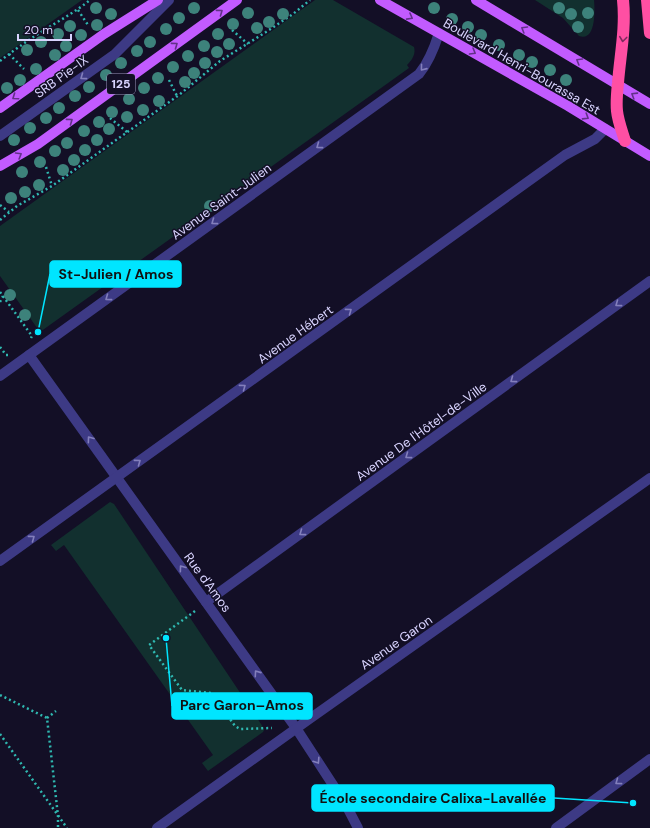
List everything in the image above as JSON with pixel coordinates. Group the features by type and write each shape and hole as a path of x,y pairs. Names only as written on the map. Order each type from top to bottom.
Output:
{"highway":[{"path":"623,0 624,31 617,94 617,110 619,123 625,141"},
{"path":"647,0 650,33"}],"main road":[{"path":"0,108 104,34 158,0"},
{"name":"125","path":"0,166 38,144 237,0"},
{"name":"Boulevard Henri-Bourassa Est","path":"380,0 568,106 650,156"},
{"path":"476,0 650,104"}],"street":[{"name":"SRB Pie-IX","path":"0,136 115,54 169,0"},
{"name":"Avenue Saint-Julien","path":"0,376 419,74 431,57 439,33"},
{"name":"Avenue Hébert","path":"0,561 566,155 595,138 605,129"},
{"name":"Avenue De l'Hôtel-de-Ville","path":"206,602 650,281"},
{"name":"Rue d'Amos","path":"29,355 296,728 346,805 358,828"},
{"name":"Avenue Garon","path":"157,828 650,478"},
{"path":"556,828 650,759"}],"path":[{"path":"0,61 38,34 78,10 90,0"},
{"path":"0,220 17,206 52,186 177,96 220,61 293,14 309,0"},
{"path":"78,10 88,25"},
{"path":"232,30 248,44"},
{"path":"9,54 24,69"},
{"path":"169,80 177,96"},
{"path":"110,118 126,132"},
{"path":"46,167 52,186"},
{"path":"0,205 9,212"},
{"path":"0,292 32,336"},
{"path":"0,302 3,296"},
{"path":"0,347 6,355"},
{"path":"206,602 149,645 182,690 211,693 235,726 240,729 296,728"},
{"path":"0,695 47,718"},
{"path":"47,718 56,711"},
{"path":"47,718 58,828"},
{"path":"0,734 67,828"}],"green space":[{"path":"0,0 82,0 0,58"},
{"path":"315,0 333,0 414,47 413,57 407,65 409,68 40,332 0,276 0,226"},
{"path":"535,0 594,0 594,18 589,34 585,37 579,36 563,18"},
{"path":"110,502 114,504 263,727 263,732 208,771 202,763 213,755 64,545 56,551 51,545"}],"place":[{"name":"St-Julien / Amos","path":"38,332"},
{"name":"Parc Garon–Amos","path":"166,638"},
{"name":"École secondaire Calixa-Lavallée","path":"633,803"}]}
